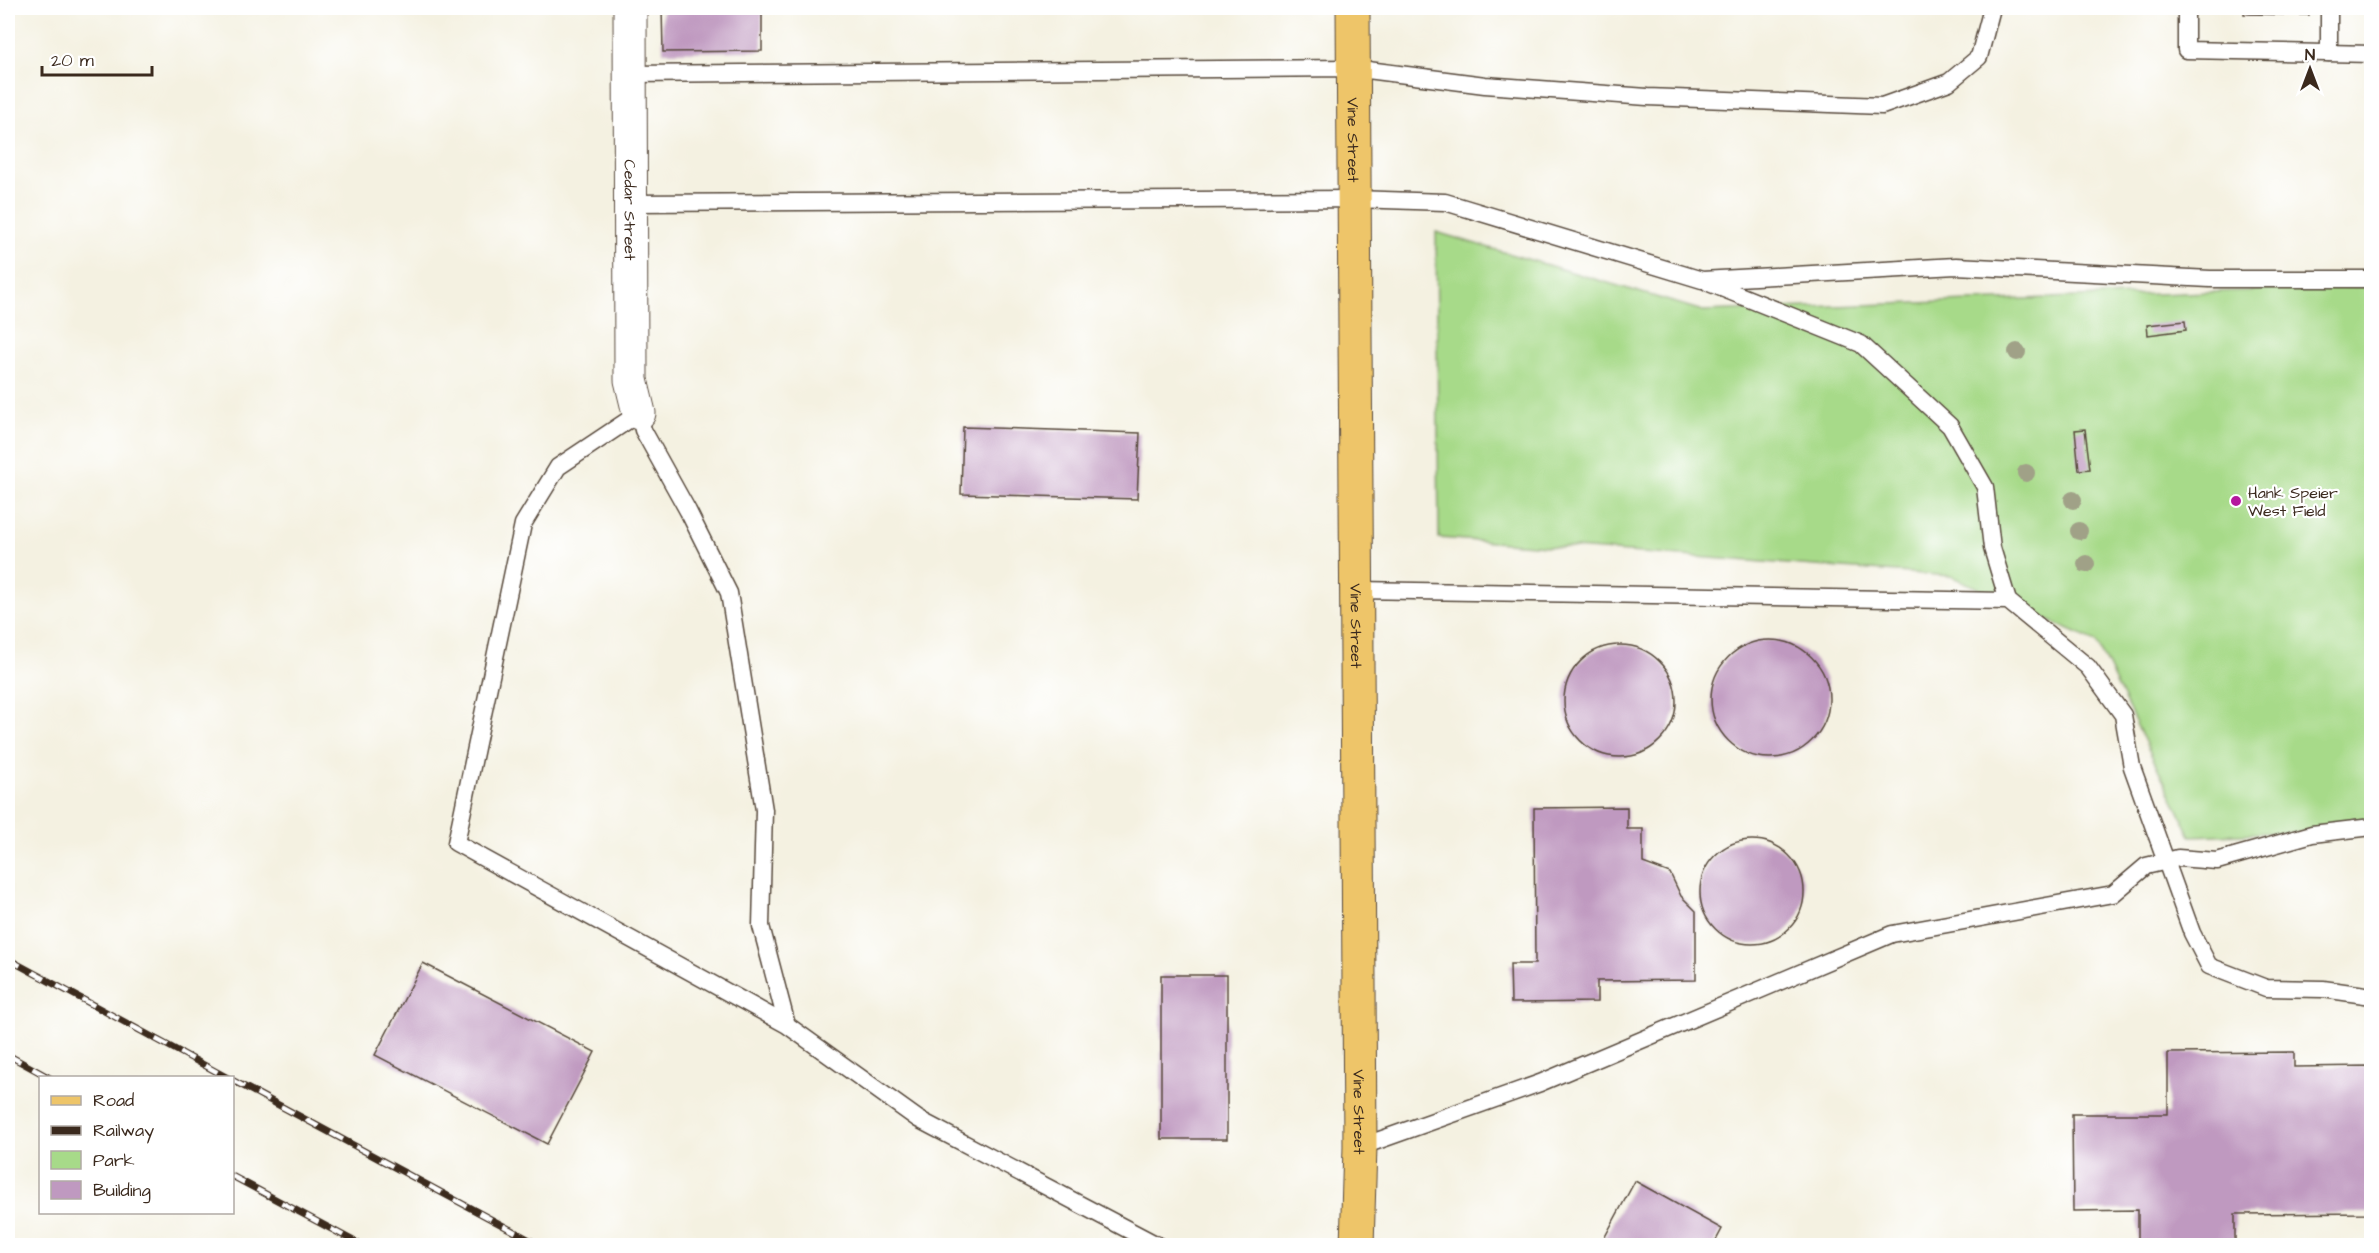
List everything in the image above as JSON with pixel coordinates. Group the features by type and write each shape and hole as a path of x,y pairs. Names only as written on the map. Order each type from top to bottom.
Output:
{"main road":[{"name":"Vine Street","path":"1353,8 1360,1147 1357,1245"}],"street":[{"name":"Cedar Street","path":"630,8 631,380 639,413"}],"lane":[{"path":"630,74 1352,68 1485,85 1624,95 1882,105 1949,82 1979,57 1992,8"},
{"path":"2186,8 2186,50 2372,54"},
{"path":"2329,8 2329,53"},
{"path":"630,203 1354,199 1445,202 1702,280 1861,344 1950,426 1985,487 1992,548 2008,601 2088,667 2123,715 2132,767 2168,861 2192,933 2209,966 2266,988 2323,989 2372,996"},
{"path":"1702,280 1956,266 2210,279 2372,279"},
{"path":"787,1025 761,926 764,810 729,593 688,511 643,430 639,413 558,467 523,524 456,843 787,1025 918,1119 1159,1245"},
{"path":"1357,590 2008,601"},
{"path":"1360,1147 1540,1083 1892,934 2113,894 2146,866 2178,858 2217,861 2312,834 2372,827"}],"green space":[{"path":"1436,232 1703,311 2371,286 2371,829 2191,836 2096,642 1951,576 1439,538"}],"building":[{"path":"662,8 786,8 786,10 762,10 762,51 663,52"},
{"path":"2244,8 2309,8 2309,15 2244,14"},
{"path":"2185,321 2186,330 2148,335 2147,325"},
{"path":"963,427 1140,433 1137,499 961,494"},
{"path":"2085,429 2090,469 2079,470 2075,430"},
{"path":"1770,640 1793,644 1812,657 1825,676 1829,699 1825,722 1812,741 1793,754 1770,758 1747,754 1728,741 1715,722 1711,699 1715,676 1728,657 1747,644"},
{"path":"1620,645 1642,649 1660,661 1672,679 1676,701 1672,723 1660,741 1642,753 1620,757 1598,753 1580,741 1568,723 1564,701 1568,679 1580,661 1598,649"},
{"path":"1627,807 1627,829 1643,829 1643,863 1670,873 1681,896 1696,911 1696,980 1597,981 1597,1002 1511,1003 1510,964 1535,964 1534,808"},
{"path":"1752,840 1772,844 1789,855 1800,872 1804,892 1800,912 1789,929 1772,940 1752,944 1732,940 1715,929 1704,912 1700,892 1704,872 1715,855 1732,844"},
{"path":"423,963 595,1052 547,1144 375,1055"},
{"path":"1161,975 1227,975 1227,1139 1161,1139"},
{"path":"2294,1052 2294,1067 2372,1066 2372,1213 2235,1214 2235,1246 2138,1246 2138,1210 2073,1211 2072,1114 2168,1114 2168,1053"},
{"path":"1635,1181 1722,1229 1713,1246 1600,1246"}],"railway":[{"path":"8,959 224,1076"},
{"path":"8,1055 46,1076"},
{"path":"234,1081 541,1246"},
{"path":"234,1177 363,1246"}],"place":[{"name":"Hank Speier West Field","path":"2236,501"}]}
